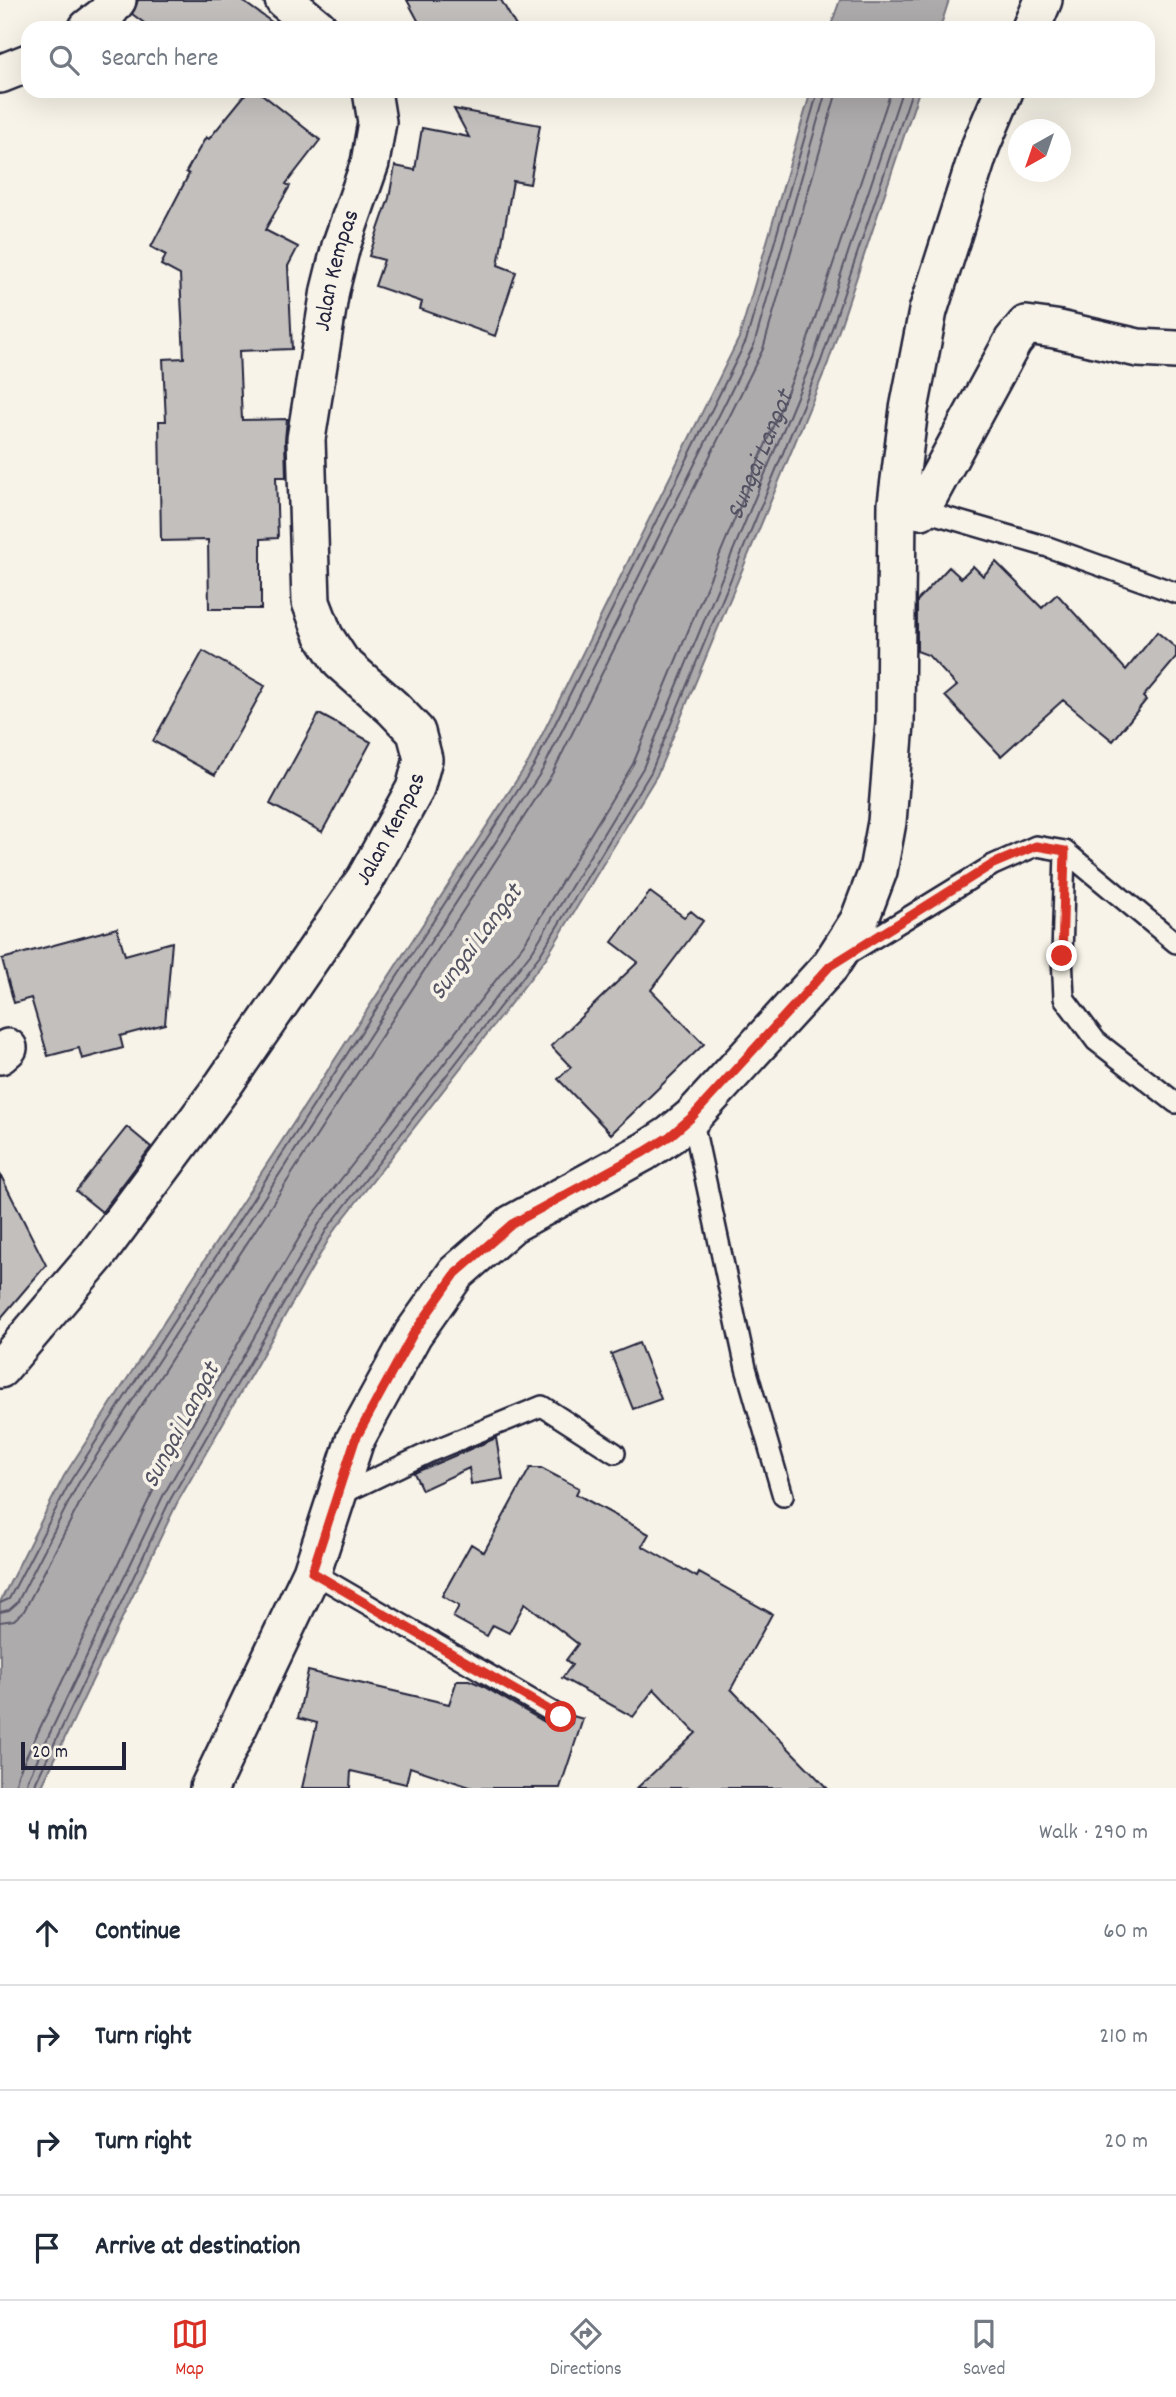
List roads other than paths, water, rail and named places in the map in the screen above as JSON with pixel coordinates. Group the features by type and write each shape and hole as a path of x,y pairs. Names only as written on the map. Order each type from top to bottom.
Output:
{"street":[{"path":"97,21 117,0"},
{"path":"284,0 310,21"},
{"path":"1034,21 1043,0"},
{"path":"0,74 21,66"},
{"name":"Jalan Kempas","path":"0,1369 97,1255 224,1084 366,878 415,789 422,759 416,732 341,662 324,636 311,602 306,439 330,290 341,246 370,163 377,122 373,98"},
{"path":"209,1788 312,1572 355,1440 413,1334 456,1273 512,1224 644,1152 670,1136 692,1117 830,966 859,921 878,872 887,821 909,506 909,409 928,311 981,145 1001,98"},
{"path":"909,506 1013,341 1026,325 1138,348 1176,350"}],"lane":[{"path":"909,506 1048,547 1176,593"},
{"path":"830,966 993,864 1036,846 1065,851 1176,943"},
{"path":"1065,851 1062,956 1064,998 1096,1041 1176,1102"},
{"path":"692,1117 746,1368 783,1496"},
{"path":"336,1497 432,1451 541,1406 615,1453"},
{"path":"312,1572 561,1717"}],"water":[{"path":"840,0 949,0 942,21 832,21"},
{"name":"Sungai Langat","path":"809,98 917,98 828,363 657,775 546,958 333,1232 177,1503 41,1788 0,1788 0,1602 64,1476 529,761 739,338"}]}
